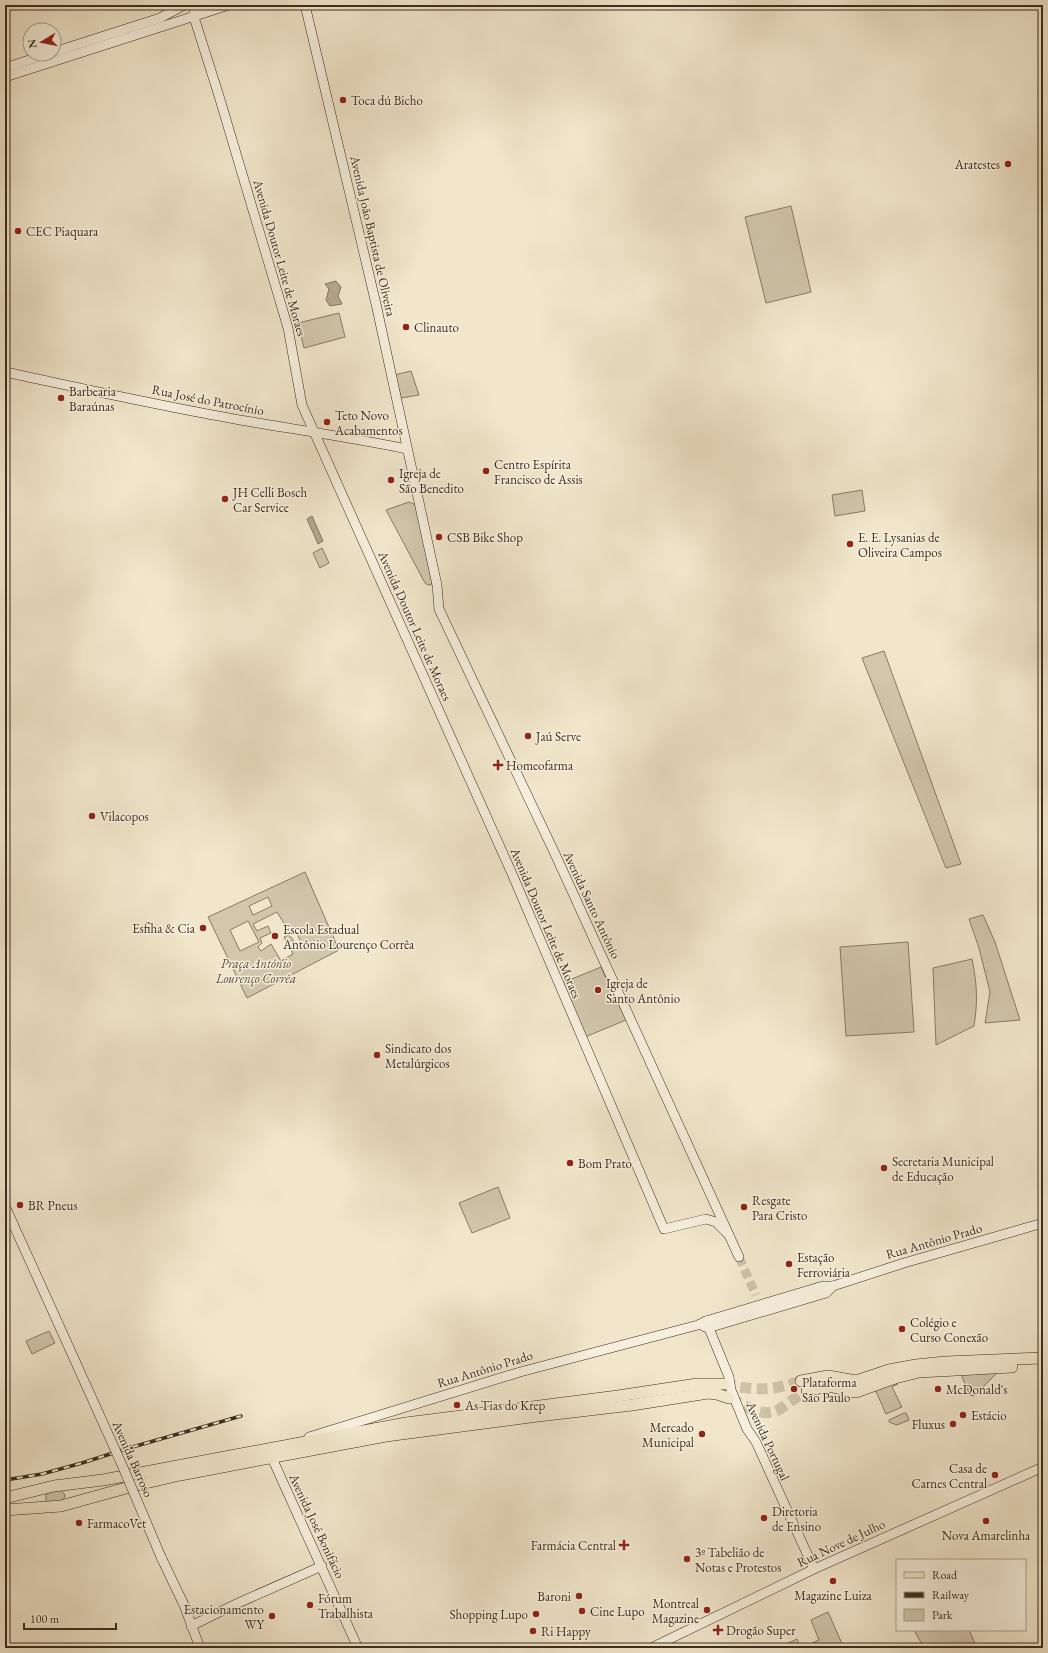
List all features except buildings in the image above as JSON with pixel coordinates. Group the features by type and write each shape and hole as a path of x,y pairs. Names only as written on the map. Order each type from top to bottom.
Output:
{"main road":[{"path":"802,1381 828,1376 856,1381 889,1370 945,1362 1043,1358"},
{"path":"807,1391 826,1387 835,1387 850,1392 856,1392 895,1378 934,1371 1043,1366"},
{"path":"5,1498 63,1484 103,1480 406,1423 618,1396 698,1384 724,1384"},
{"path":"5,1510 54,1508 137,1485 180,1475 424,1430 632,1405 708,1393 729,1398"},
{"path":"63,1484 67,1489 69,1496 68,1504"},
{"path":"40,1508 40,1498 44,1488"}],"street":[{"path":"62,49 160,18 184,5"},
{"path":"194,16 194,12 198,5"},
{"name":"Avenida João Baptista de Oliveira","path":"305,5 376,308 437,585 438,609"},
{"path":"5,77 225,6"},
{"name":"Avenida Doutor Leite de Moraes","path":"194,16 288,328 302,405 513,876 580,1036 664,1229 706,1219"},
{"path":"5,68 23,62"},
{"name":"Rua José do Patrocínio","path":"5,372 239,419 407,449"},
{"name":"Avenida Santo Antônio","path":"438,609 549,842 740,1257"},
{"name":"Avenida Barroso","path":"5,1206 122,1465 161,1557 184,1605 200,1648"},
{"path":"706,1219 715,1215 717,1209"},
{"path":"706,1219 716,1222 729,1235"},
{"name":"Rua Antônio Prado","path":"283,1445 520,1372 704,1325 761,1308 823,1286 833,1286 904,1263 1043,1223"},
{"path":"756,1296 761,1308"},
{"name":"Avenida Portugal","path":"704,1325 728,1377 731,1390 747,1429 756,1442 814,1569"},
{"name":"Avenida José Bonifácio","path":"272,1458 358,1648"},
{"name":"Rua Nove de Julho","path":"651,1648 814,1569 1043,1467"},
{"path":"191,1626 236,1604 322,1566"},
{"name":"Avenida Barroso","path":"184,1605 194,1616 203,1621"}],"green space":[{"path":"791,206 811,292 766,303 745,217"},
{"path":"339,313 345,337 304,348 298,323"},
{"path":"411,371 419,395 401,398 394,375"},
{"path":"862,490 865,511 835,516 832,495"},
{"path":"409,502 416,505 432,583 431,585 425,583 386,510"},
{"path":"322,548 329,563 320,568 313,553"},
{"path":"884,651 961,864 946,868 862,658"},
{"name":"Praça Antônio Lourenço Corrêa","path":"305,872 339,950 247,998 208,917","holes":["268,897 272,906 253,915 249,906","277,912 285,925 287,924 290,929 296,932 303,946 297,949 292,938 288,935 284,937 293,954 281,961 271,944 261,951 258,947 262,943 260,938 271,933 268,926 257,931 253,924","248,921 259,942 240,951 230,930"]},
{"path":"983,915 995,942 1020,1020 985,1023 990,992 979,948 969,919"},
{"path":"908,942 914,1032 846,1036 840,947"},
{"path":"972,959 976,992 974,1026 936,1045 933,968"},
{"path":"601,967 626,1020 585,1037 562,983"},
{"path":"498,1187 510,1218 472,1233 459,1203"},
{"path":"49,1331 55,1343 32,1354 26,1341"},
{"path":"999,1371 974,1396 970,1395 962,1377 963,1374"},
{"path":"893,1382 898,1384 892,1387 902,1407 886,1414 874,1387"},
{"path":"906,1413 909,1420 897,1425 889,1422 889,1420"},
{"path":"61,1490 65,1495 63,1501 46,1502 47,1493"},
{"path":"828,1612 843,1646 839,1648 801,1648 819,1640 811,1620"},
{"path":"915,1631 969,1631 977,1648 924,1648"},
{"path":"797,1639 801,1648 777,1648"}],"shaded area":[{"path":"336,281 341,287 338,296 342,304 330,306 326,300 329,289 325,284"},
{"path":"312,516 323,541 318,544 307,519"}],"tunnel":[{"path":"739,1257 756,1295"},
{"path":"724,1384 745,1388 763,1389 780,1387 801,1381"},
{"path":"730,1398 755,1410 768,1413 780,1409 807,1391"}],"railway":[{"path":"5,1480 42,1474 241,1416"}],"place":[{"name":"Toca dú Bicho","path":"343,100"},
{"name":"Aratestes","path":"1008,164"},
{"name":"CEC Piaquara","path":"18,231"},
{"name":"Clinauto","path":"406,327"},
{"name":"Barbearia Baraúnas","path":"61,398"},
{"name":"Teto Novo Acabamentos","path":"327,422"},
{"name":"Centro Espírita Francisco de Assis","path":"486,471"},
{"name":"Igreja de São Benedito","path":"391,480"},
{"name":"JH Celli Bosch Car Service","path":"225,499"},
{"name":"CSB Bike Shop","path":"439,537"},
{"name":"E. E. Lysanias de Oliveira Campos","path":"850,544"},
{"name":"Jaú Serve","path":"528,736"},
{"name":"Homeofarma","path":"498,765"},
{"name":"Vilacopos","path":"92,816"},
{"name":"Esfiha & Cia","path":"203,928"},
{"name":"Escola Estadual Antônio Lourenço Corrêa","path":"275,936"},
{"name":"Igreja de Santo Antônio","path":"598,990"},
{"name":"Sindicato dos Metalúrgicos","path":"377,1055"},
{"name":"Bom Prato","path":"570,1163"},
{"name":"Secretaria Municipal de Educação","path":"884,1168"},
{"name":"BR Pneus","path":"20,1205"},
{"name":"Resgate Para Cristo","path":"744,1207"},
{"name":"Estação Ferroviária","path":"789,1264"},
{"name":"Colégio e Curso Conexão","path":"902,1329"},
{"name":"Plataforma São Paulo","path":"794,1389"},
{"name":"McDonald's","path":"938,1389"},
{"name":"As Tias do Krep","path":"457,1405"},
{"name":"Estácio","path":"963,1415"},
{"name":"Fluxus","path":"953,1424"},
{"name":"Mercado Municipal","path":"702,1434"},
{"name":"Casa de Carnes Central","path":"995,1475"},
{"name":"Diretoria de Ensino","path":"764,1518"},
{"name":"Nova Amarelinha","path":"986,1521"},
{"name":"FarmacoVet","path":"79,1523"},
{"name":"Farmácia Central","path":"624,1545"},
{"name":"3º Tabelião de Notas e Protestos","path":"687,1559"},
{"name":"Magazine Luiza","path":"833,1581"},
{"name":"Baroni","path":"579,1596"},
{"name":"Fórum Trabalhista","path":"310,1605"},
{"name":"Montreal Magazine","path":"707,1610"},
{"name":"Cine Lupo","path":"582,1611"},
{"name":"Shopping Lupo","path":"536,1614"},
{"name":"Estacionamento WY","path":"272,1616"},
{"name":"Drogão Super","path":"718,1630"},
{"name":"Ri Happy","path":"533,1631"}]}
